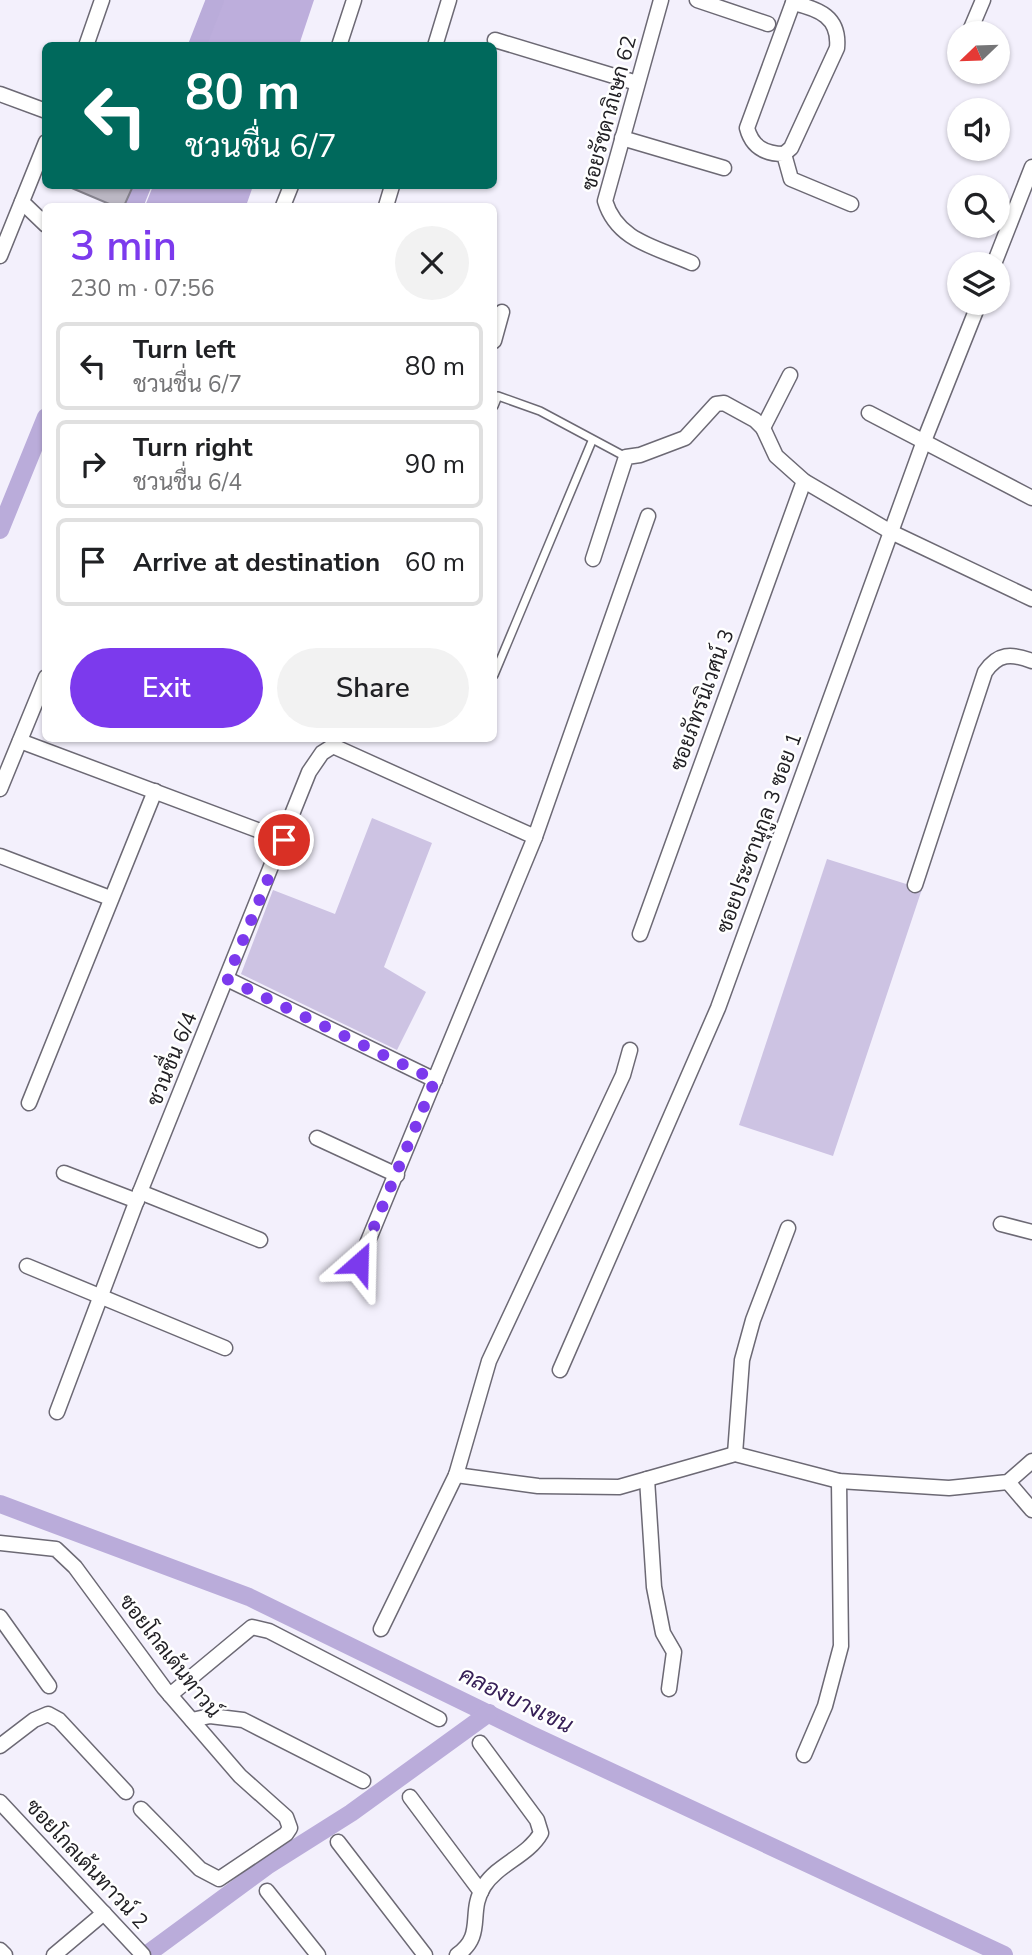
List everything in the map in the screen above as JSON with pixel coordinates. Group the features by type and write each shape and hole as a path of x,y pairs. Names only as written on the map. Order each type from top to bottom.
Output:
{"street":[{"path":"87,42 102,0"},
{"path":"340,42 354,0"},
{"path":"436,42 449,0"},
{"name":"ซอยรัชดาภิเษก 62","path":"662,0 605,201 610,218 622,233 692,263"},
{"path":"697,0 768,24"},
{"path":"974,21 983,0"},
{"path":"793,2 818,9 831,20 838,34 837,48 791,148 784,153 770,154 760,148 751,141 747,128 793,2"},
{"path":"495,40 637,83"},
{"path":"0,94 42,110"},
{"path":"622,138 724,168"},
{"path":"0,256 42,152"},
{"path":"784,153 792,179 851,204"},
{"path":"999,252 1030,176"},
{"path":"22,202 42,221"},
{"path":"497,330 502,312"},
{"name":"ซอยประชานุกูล 3 ซอย 1","path":"560,1370 718,1008 924,441 974,315"},
{"path":"763,428 790,374"},
{"path":"593,559 626,457 668,446 685,438 716,404 724,403 738,409 763,428 776,456 804,481 891,532 1032,600"},
{"path":"869,413 1032,498"},
{"name":"ซอยภัทรนิเวศน์ 3","path":"640,934 804,481"},
{"path":"359,1263 535,837 648,516"},
{"path":"915,885 985,672 994,660 1007,654 1032,662"},
{"path":"0,789 42,687"},
{"path":"20,741 284,840"},
{"path":"335,742 535,837"},
{"name":"ชวนชื่น 6/4","path":"57,1412 103,1296 138,1196 314,762 335,742"},
{"path":"29,1102 155,791"},
{"path":"0,856 110,898"},
{"path":"227,979 435,1080"},
{"path":"381,1629 456,1475 489,1361 623,1074 629,1050"},
{"path":"317,1138 397,1175"},
{"path":"64,1173 138,1196 260,1240"},
{"path":"1000,1224 1032,1231"},
{"path":"736,1454 741,1360 752,1320 788,1228"},
{"path":"27,1266 225,1348"},
{"path":"456,1475 538,1486 619,1487 736,1454 839,1481 949,1488 1008,1482 1032,1461"},
{"path":"647,1479 654,1587 663,1633 674,1652 669,1689"},
{"path":"804,1755 825,1706 841,1646 839,1481"},
{"path":"1008,1482 1032,1510"},
{"name":"ซอยโกลเด้นทาวน์","path":"0,1543 56,1549 75,1567 170,1695 240,1776 286,1817 290,1828 286,1835 219,1879 200,1869 141,1809"},
{"path":"0,1617 49,1686"},
{"path":"170,1695 252,1627 269,1631 439,1719"},
{"path":"0,1746 34,1720 48,1714 59,1720 126,1792"},
{"path":"192,1720 210,1716 243,1720 363,1781"},
{"path":"457,1955 468,1947 475,1937 474,1916 485,1884 536,1843 541,1833 537,1820 480,1743"},
{"path":"410,1797 481,1892"},
{"name":"ซอยโกลเด้นทาวน์ 2","path":"0,1802 143,1955"},
{"path":"338,1842 425,1955"},
{"path":"267,1891 318,1955"},
{"path":"54,1955 104,1913"},
{"path":"0,1950 5,1955"}],"lane":[{"path":"497,398 498,396 540,411 626,457"},
{"path":"497,668 592,441"}],"shaded area":[{"path":"223,0 314,0 300,42 207,42"},
{"path":"152,189 252,189 247,203 146,203"},
{"path":"372,818 432,843 384,967 426,992 397,1050 241,974 273,890 335,914"},
{"path":"827,859 922,889 833,1156 739,1125"}],"building":[{"path":"74,189 132,189 125,203 107,203"}],"waterway":[{"path":"199,42 215,0"},
{"path":"135,203 141,189"},
{"path":"0,530 42,427"},
{"name":"คลองบางเขน","path":"0,1504 249,1597 532,1735 1004,1955"},
{"path":"146,1955 267,1866 351,1813 489,1713"}],"route":[{"path":"284,840 227,979 435,1080 359,1263"}]}
